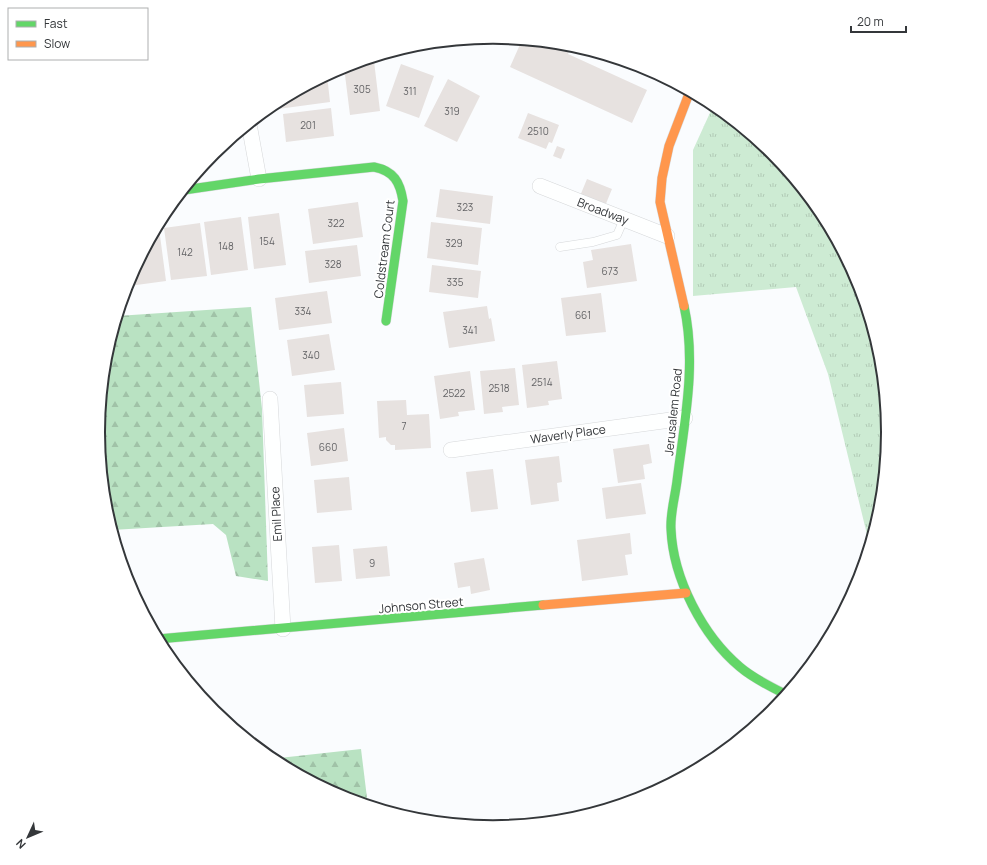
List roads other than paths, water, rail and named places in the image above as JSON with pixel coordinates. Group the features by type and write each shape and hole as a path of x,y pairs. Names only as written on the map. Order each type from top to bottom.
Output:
{"street":[{"name":"Jerusalem Road","path":"688,96 669,146 662,178 660,202 688,324 690,360 685,418 671,529 677,569 686,593 702,624 727,655 759,681 782,693"},
{"path":"250,130 259,179"},
{"name":"Coldstream Court","path":"191,189 259,179 374,167 385,169 395,176 401,187 403,201 386,321"},
{"name":"Broadway","path":"540,186 667,236"},
{"name":"Emil Place","path":"270,399 283,629"},
{"name":"Waverly Place","path":"451,450 685,418"},
{"name":"Johnson Street","path":"164,639 686,593"}],"lane":[{"path":"560,247 593,242 617,235 624,219"}]}
